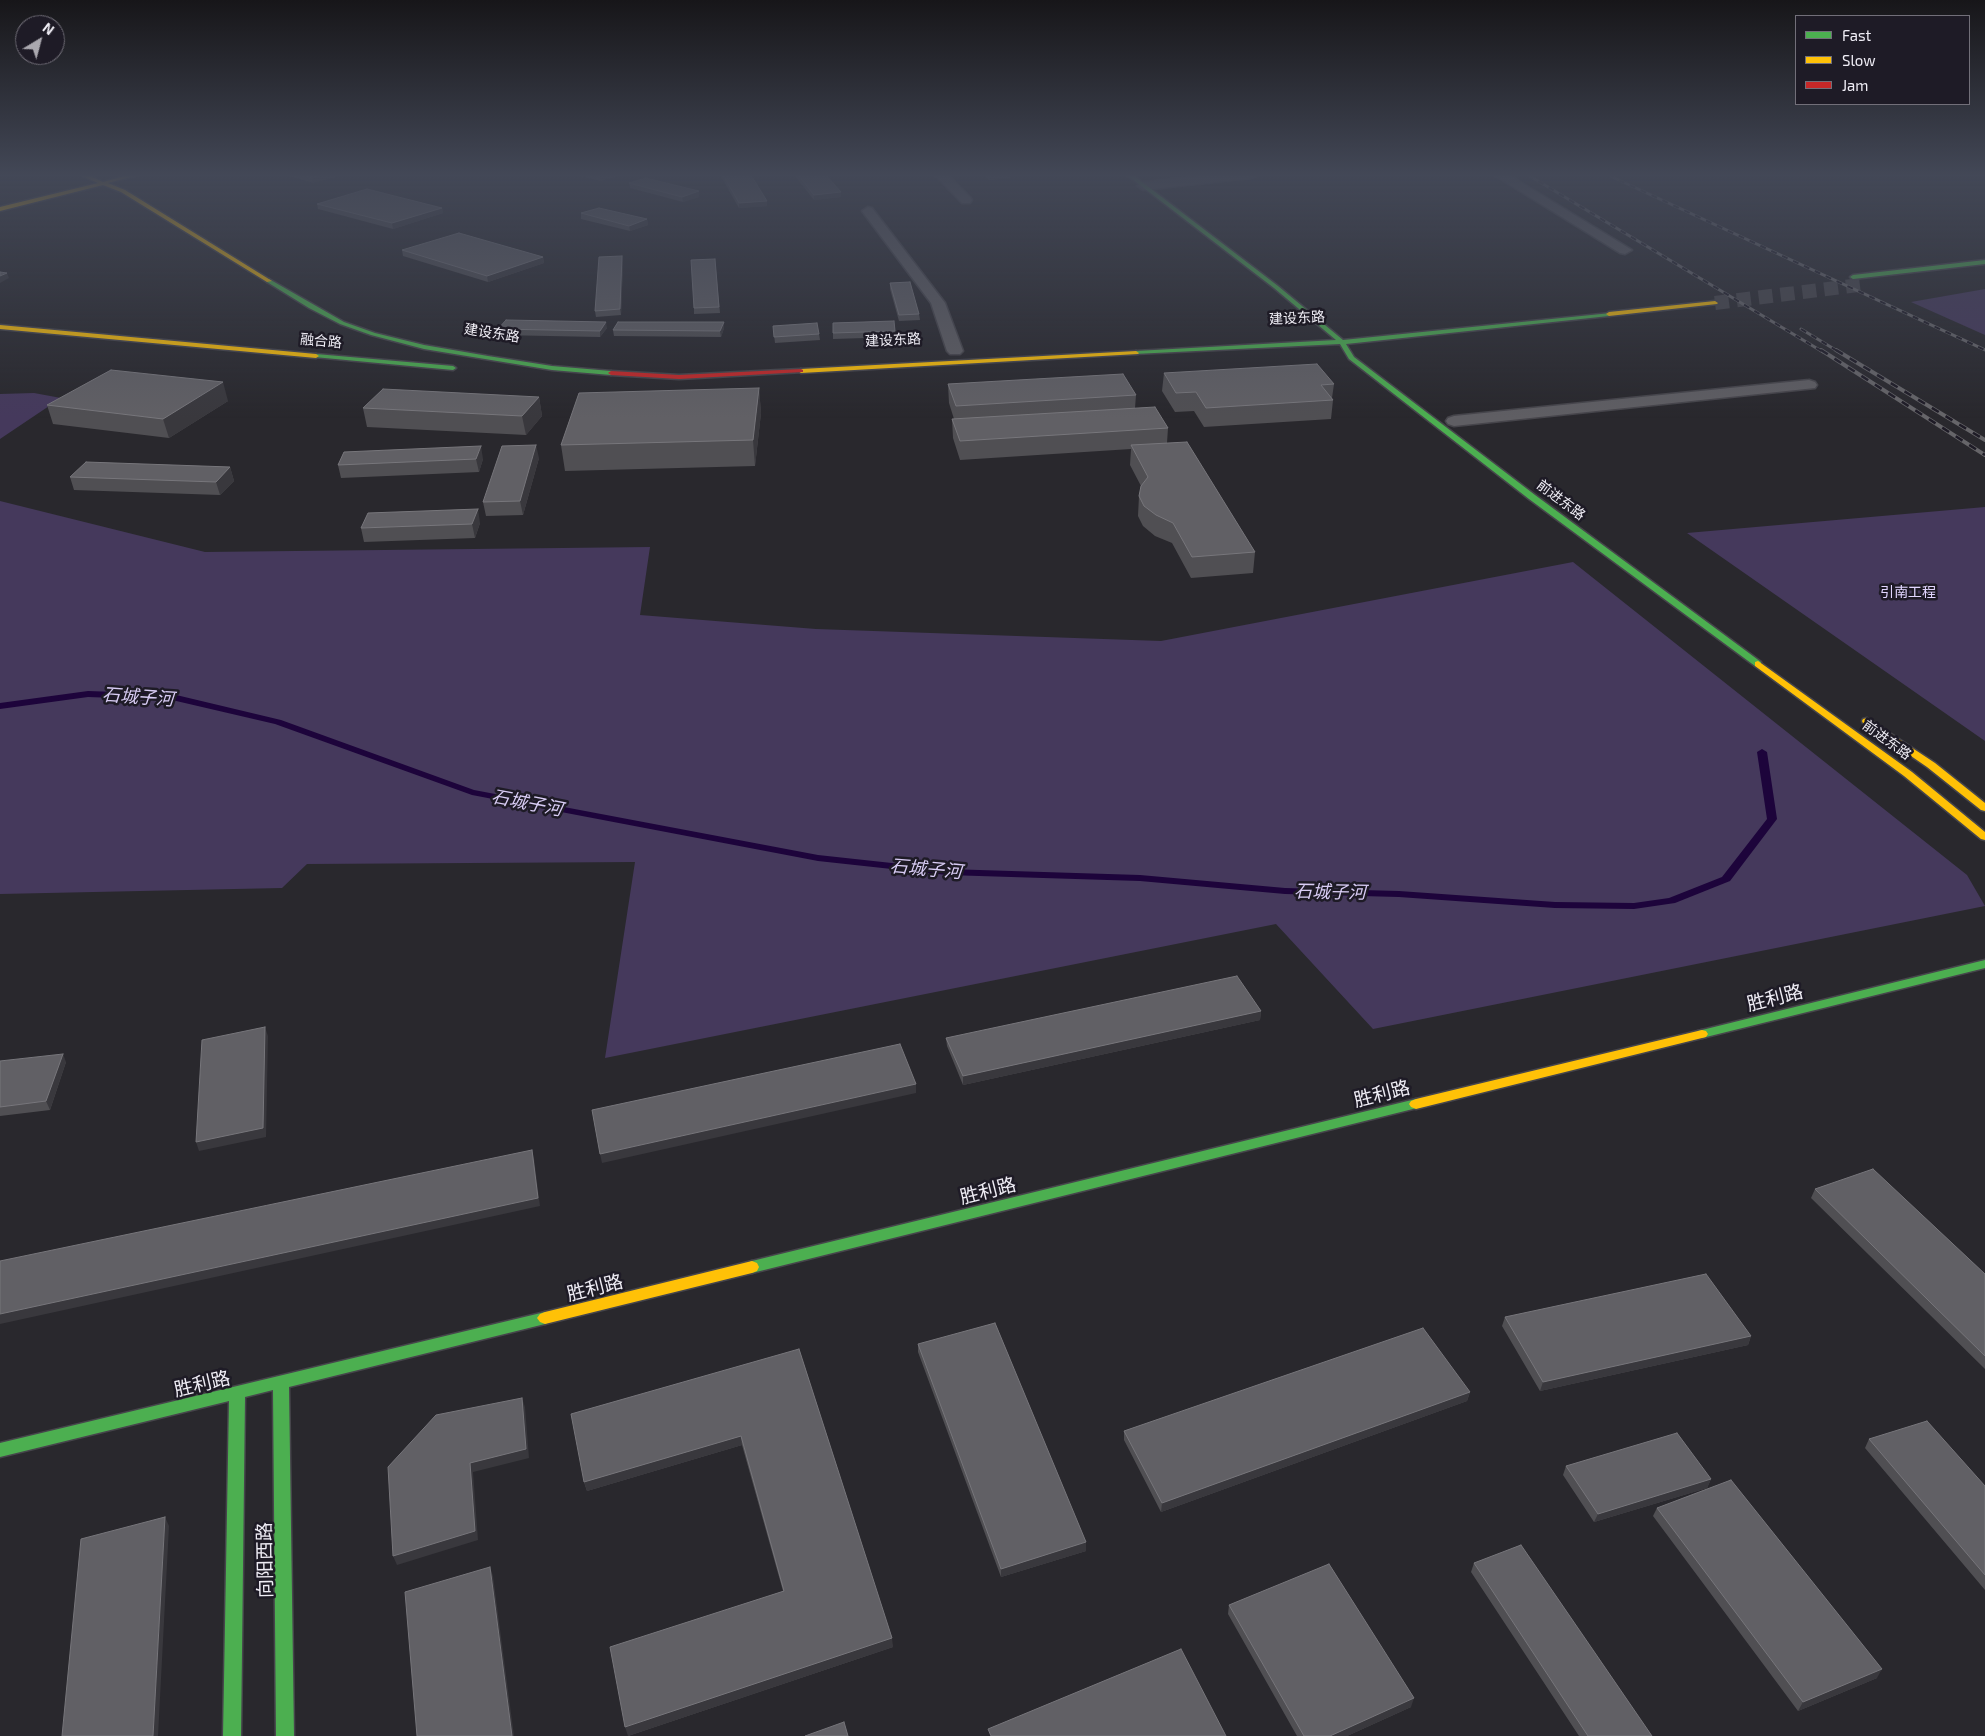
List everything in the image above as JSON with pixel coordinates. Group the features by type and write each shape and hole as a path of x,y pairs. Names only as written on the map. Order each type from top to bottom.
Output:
{"main road":[{"name":"建设东路","path":"230,256 311,306 342,323 358,329 424,347 488,358 552,368 640,376 679,377 1342,342 1715,303"},
{"name":"前进东路","path":"1236,256 1342,342 1351,358 1524,491 1900,768 1985,837"},
{"path":"1853,277 1985,262"},
{"path":"1868,284 1985,270"},
{"name":"建设东路","path":"1054,346 1330,332 1700,295"},
{"name":"建设东路","path":"382,324 431,338 541,356 677,366 960,351"},
{"name":"融合路","path":"0,327 465,369"},
{"path":"1342,342 1370,353"},
{"path":"504,373 640,376"},
{"path":"1450,418 1468,433"},
{"path":"1483,445 1600,533"},
{"path":"1858,715 1931,766 1985,808"},
{"name":"胜利路","path":"0,1450 281,1383 1985,964"},
{"name":"向阳西路","path":"281,1383 285,1736"},
{"path":"232,1736 237,1393"}],"street":[{"path":"902,256 938,303 960,351"},
{"path":"1450,418 1809,385"}],"green space":[{"path":"1985,289 1985,335 1911,302"},
{"path":"34,393 61,398 0,439 0,394"},
{"path":"0,501 205,552 650,547 640,615 816,629 1161,641 1573,562 1967,875 1985,906 1373,1029 1276,924 605,1058 635,862 307,864 282,888 0,894"},
{"name":"引南工程","path":"1985,507 1985,741 1687,533"}],"building":[{"path":"422,256 543,257 487,276"},
{"path":"622,256 620,309 595,311 599,257"},
{"path":"715,259 719,307 694,308 691,260"},
{"path":"910,282 919,314 899,315 890,283"},
{"path":"506,320 606,322 600,331 498,329"},
{"path":"894,321 895,331 833,333 833,323"},
{"path":"618,322 724,322 720,331 613,330"},
{"path":"817,323 819,334 774,337 773,326"},
{"path":"1317,364 1334,384 1321,385 1333,400 1206,408 1196,392 1176,393 1164,373"},
{"path":"111,370 223,382 163,419 47,405"},
{"path":"1123,374 1136,395 956,406 948,384"},
{"path":"759,388 753,440 561,445 579,393"},
{"path":"383,389 539,397 522,416 363,408"},
{"path":"1155,407 1168,428 960,441 952,419"},
{"path":"1187,442 1255,552 1192,557 1173,523 1156,515 1144,506 1139,496 1141,486 1148,477 1131,445"},
{"path":"536,445 520,501 483,502 502,446"},
{"path":"481,446 476,459 338,465 344,452"},
{"path":"86,462 230,467 216,482 70,477"},
{"path":"478,509 472,524 361,528 368,513"},
{"path":"1237,976 1261,1011 963,1076 946,1038"},
{"path":"265,1027 263,1128 196,1142 202,1040"},
{"path":"900,1044 916,1084 600,1154 592,1110"},
{"path":"63,1054 46,1101 0,1107 0,1061"},
{"path":"532,1150 538,1198 0,1314 0,1261"},
{"path":"1873,1169 1985,1274 1985,1356 1815,1189"},
{"path":"1706,1274 1751,1336 1543,1382 1505,1317"},
{"path":"995,1323 1086,1542 1001,1569 918,1344"},
{"path":"1423,1328 1470,1392 1162,1503 1124,1431"},
{"path":"799,1349 892,1638 625,1727 610,1647 784,1591 741,1436 584,1482 571,1414"},
{"path":"522,1398 526,1449 470,1463 475,1531 393,1556 388,1467 436,1415"},
{"path":"1927,1421 1985,1486 1985,1575 1869,1439"},
{"path":"1677,1433 1711,1479 1598,1514 1566,1466"},
{"path":"1731,1480 1882,1669 1803,1702 1657,1508"},
{"path":"165,1517 153,1736 62,1736 81,1539"},
{"path":"1521,1545 1652,1736 1588,1736 1474,1563"},
{"path":"1329,1564 1414,1698 1330,1736 1304,1736 1229,1605"},
{"path":"490,1567 512,1736 417,1736 405,1592"},
{"path":"1181,1649 1226,1736 991,1736 988,1729"},
{"path":"844,1722 848,1736 805,1736"}],"waterway":[{"name":"石城子河","path":"0,706 88,694 172,697 278,722 472,792 818,858 947,872 1140,878 1285,891 1399,894 1555,905 1634,906 1671,901 1726,879 1772,819 1762,752"}],"tunnel":[{"path":"1715,303 1867,284"}],"railway":[{"path":"1663,256 1823,352"},
{"path":"1783,256 1985,350"},
{"path":"1801,329 1839,352"},
{"path":"1821,350 1985,455"},
{"path":"1836,350 1985,440"}],"traffic: fast":[{"path":"1235,256 1342,342"},
{"path":"1853,277 1985,262"},
{"path":"269,281 311,307 342,323 373,334 424,347 488,358 552,368 611,373"},
{"path":"1136,353 1342,342 1609,314"},
{"path":"1342,342 1351,358 1532,497 1758,664"},
{"path":"316,356 453,368"},
{"path":"1702,1034 1985,964"},
{"path":"752,1267 1416,1104"},
{"path":"0,1450 545,1318"},
{"path":"281,1383 285,1736"},
{"path":"232,1736 237,1393"}],"traffic: slow":[{"path":"228,256 269,281"},
{"path":"1609,314 1715,303"},
{"path":"0,327 316,356"},
{"path":"801,371 1136,353"},
{"path":"1758,664 1908,774 1985,837"},
{"path":"1867,721 1931,765 1985,808"},
{"path":"1416,1104 1702,1034"},
{"path":"545,1318 752,1267"}],"traffic: jam":[{"path":"611,373 679,377 801,371"}]}
